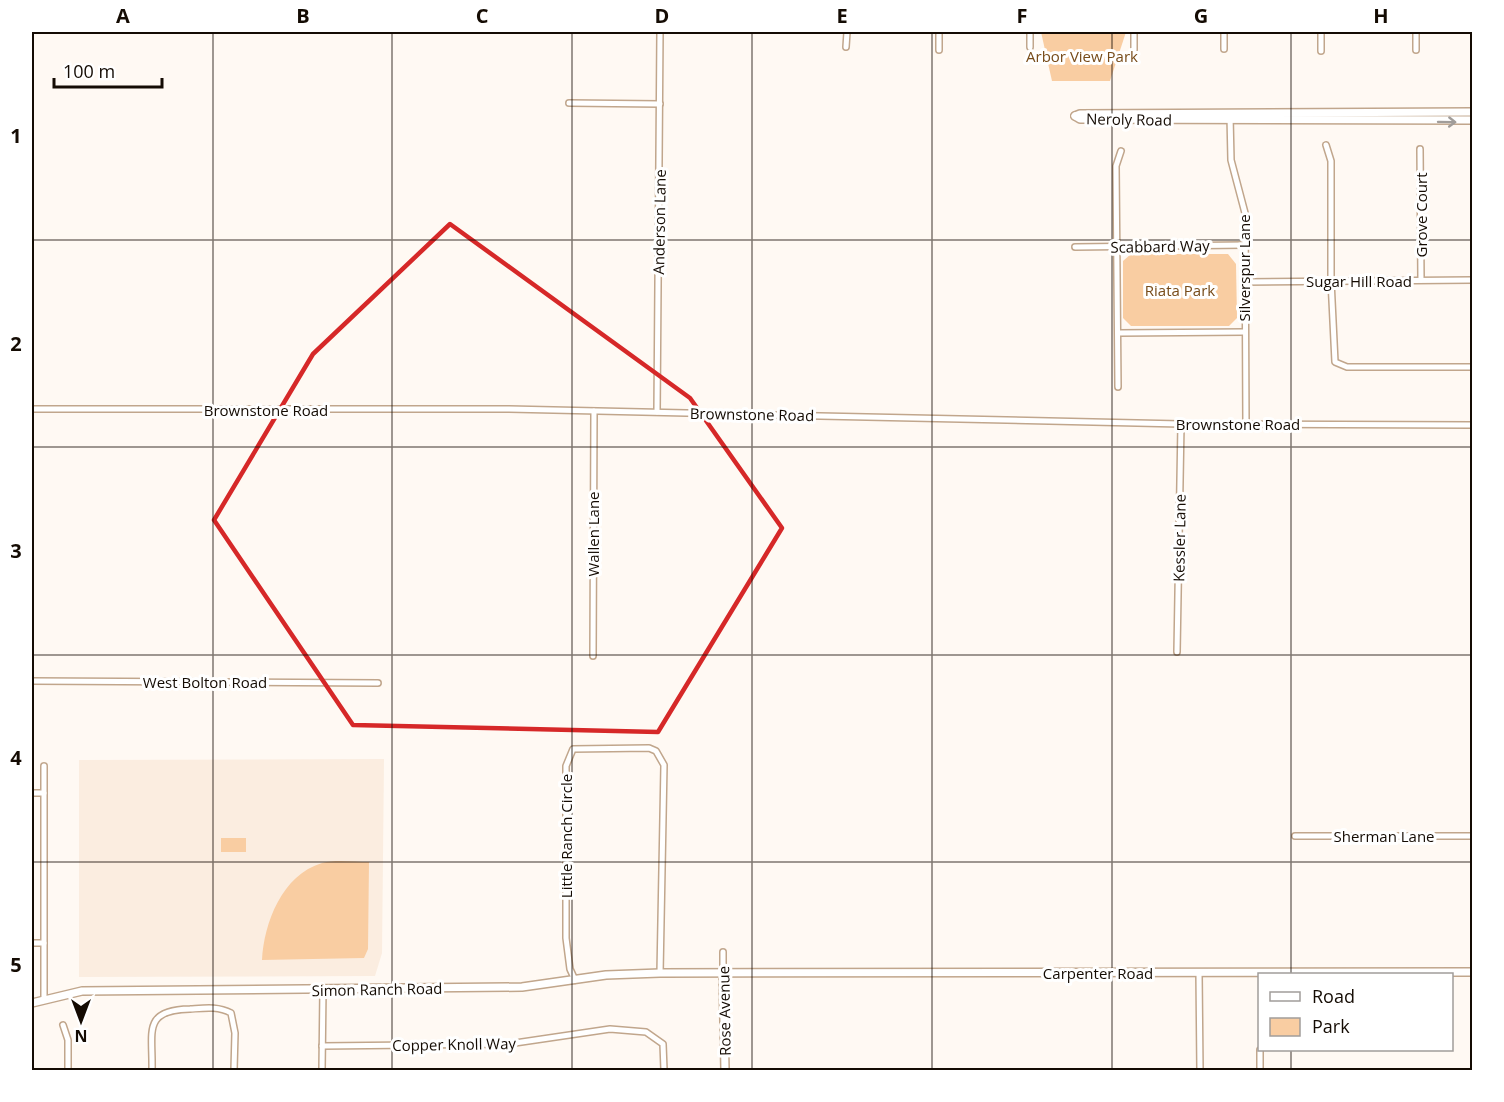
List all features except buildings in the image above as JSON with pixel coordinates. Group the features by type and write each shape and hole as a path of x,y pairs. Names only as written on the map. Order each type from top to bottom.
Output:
{"street":[{"name":"Anderson Lane","path":"657,412 660,32"},
{"path":"846,47 847,32"},
{"path":"939,32 939,51"},
{"path":"1030,32 1030,48"},
{"path":"1134,32 1134,51"},
{"path":"1224,32 1224,49"},
{"path":"1321,32 1321,51"},
{"path":"1416,32 1416,51"},
{"path":"568,103 660,104"},
{"name":"Neroly Road","path":"1473,112 1230,116 1080,119 1075,116 1080,114 1230,116 1316,118 1399,118 1436,122 1473,120"},
{"name":"Silverspur Lane","path":"1230,116 1231,160 1245,213 1246,424"},
{"path":"1326,145 1331,161 1331,280 1335,362 1347,367 1473,368"},
{"name":"Grove Court","path":"1420,149 1421,280"},
{"path":"1118,387 1116,166 1121,151"},
{"name":"Scabbard Way","path":"1075,247 1245,245"},
{"name":"Sugar Hill Road","path":"1245,282 1473,280"},
{"path":"1119,333 1244,332"},
{"name":"Brownstone Road","path":"32,409 594,411 1181,424 1473,425"},
{"name":"Wallen Lane","path":"593,656 594,411"},
{"name":"Kessler Lane","path":"1177,652 1181,424"},
{"name":"West Bolton Road","path":"32,681 378,683"},
{"name":"Little Ranch Circle","path":"575,980 570,969 566,938 566,766 573,749 585,747 649,748 656,750 664,765 660,973"},
{"path":"44,766 44,999"},
{"path":"32,793 44,793"},
{"name":"Sherman Lane","path":"1295,836 1473,836"},
{"path":"32,943 44,943"},
{"name":"Rose Avenue","path":"723,952 725,1071"},
{"name":"Carpenter Road","path":"723,973 1473,972"},
{"name":"Simon Ranch Road","path":"32,1003 82,992 522,987 606,975 723,973"},
{"path":"1199,973 1200,1071"},
{"path":"322,989 322,1071"},
{"path":"152,1071 154,1022 159,1015 173,1009 220,1008 231,1013 235,1033 234,1071"},
{"path":"63,1025 68,1040 68,1071"},
{"name":"Copper Knoll Way","path":"322,1046 508,1044 610,1029 646,1032 663,1044 664,1071"},
{"path":"1260,1051 1260,1071"}],"highlighted area":[{"path":"450,224 690,398 782,528 658,732 353,725 214,520 313,354"}],"shaded area":[{"path":"384,759 382,953 375,976 79,977 79,760"}],"green space":[{"name":"Arbor View Park","path":"1041,32 1126,32 1110,81 1052,81"},
{"name":"Riata Park","path":"1131,254 1228,254 1236,264 1237,318 1229,326 1131,326 1123,318 1123,261"},
{"path":"221,838 246,838 246,852 221,852"},
{"path":"369,862 368,949 364,958 262,960 271,916 286,889 296,878 322,863"}]}
